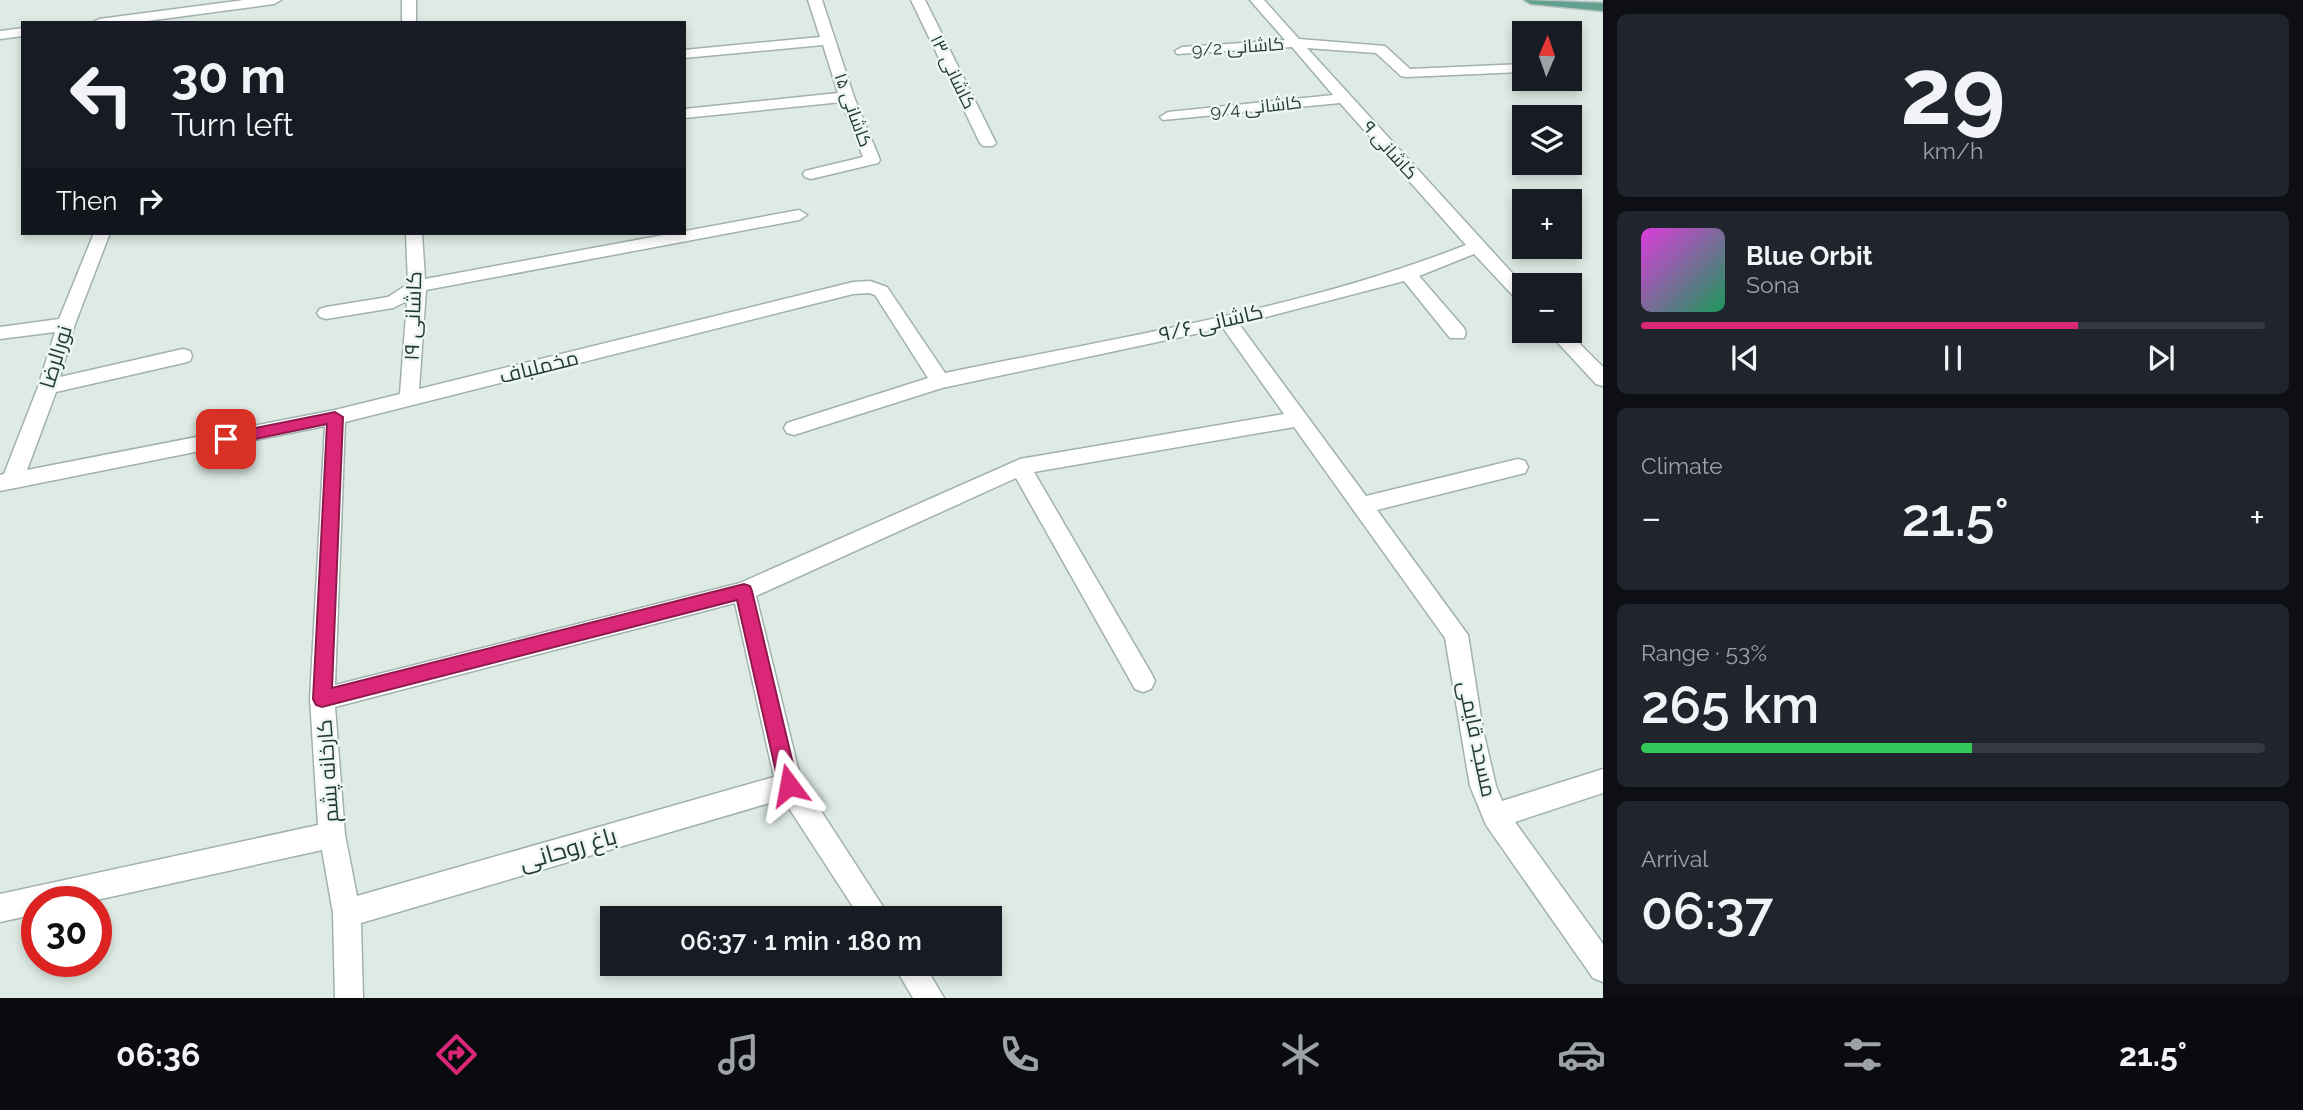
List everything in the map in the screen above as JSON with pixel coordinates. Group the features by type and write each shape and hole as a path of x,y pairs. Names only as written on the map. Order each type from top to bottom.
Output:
{"main road":[{"path":"1531,0 1603,7"}],"street":[{"path":"129,21 188,17 274,0"},
{"path":"409,21 410,0"},
{"name":"کاشانی ۱۵","path":"811,174 872,160 847,97 815,0"},
{"name":"کاشانی ۱۳","path":"918,0 988,143"},
{"name":"کاشانی ۹","path":"1257,0 1512,284"},
{"path":"0,35 21,32"},
{"path":"686,54 830,40"},
{"name":"کاشانی 9/2","path":"1182,51 1295,43 1380,48 1406,73 1512,68"},
{"path":"686,114 847,97"},
{"name":"کاشانی 9/4","path":"1168,117 1343,98"},
{"path":"326,313 393,302 417,286 799,215"},
{"name":"نورالرضا","path":"6,482 48,387 66,324 101,235"},
{"name":"کاشانی ۱۹","path":"409,400 417,286 414,235"},
{"name":"کاشانی ۹/۶","path":"794,428 940,381 1227,321 1408,274 1476,247"},
{"path":"1408,274 1457,333"},
{"name":"مخملباف","path":"6,482 335,417 853,288 870,287 881,291 940,381"},
{"name":"مسجد قایمی","path":"1227,321 1456,635 1483,786 1495,816 1603,968"},
{"path":"0,333 66,324"},
{"path":"1568,343 1602,376"},
{"path":"48,387 183,356"},
{"name":"کارخانه پشم","path":"335,417 322,699 332,835 347,913 349,998"},
{"path":"322,699 744,591 1020,467 1298,419"},
{"path":"1020,467 1143,681"},
{"path":"1363,505 1518,467"},
{"path":"744,591 789,785 868,906"},
{"path":"1495,816 1603,782"},
{"name":"باغ روحانی","path":"347,913 789,785"},
{"path":"0,908 332,835"},
{"path":"915,976 930,998"}],"route":[{"path":"226,439 335,417 322,699 744,591 789,785"}]}
